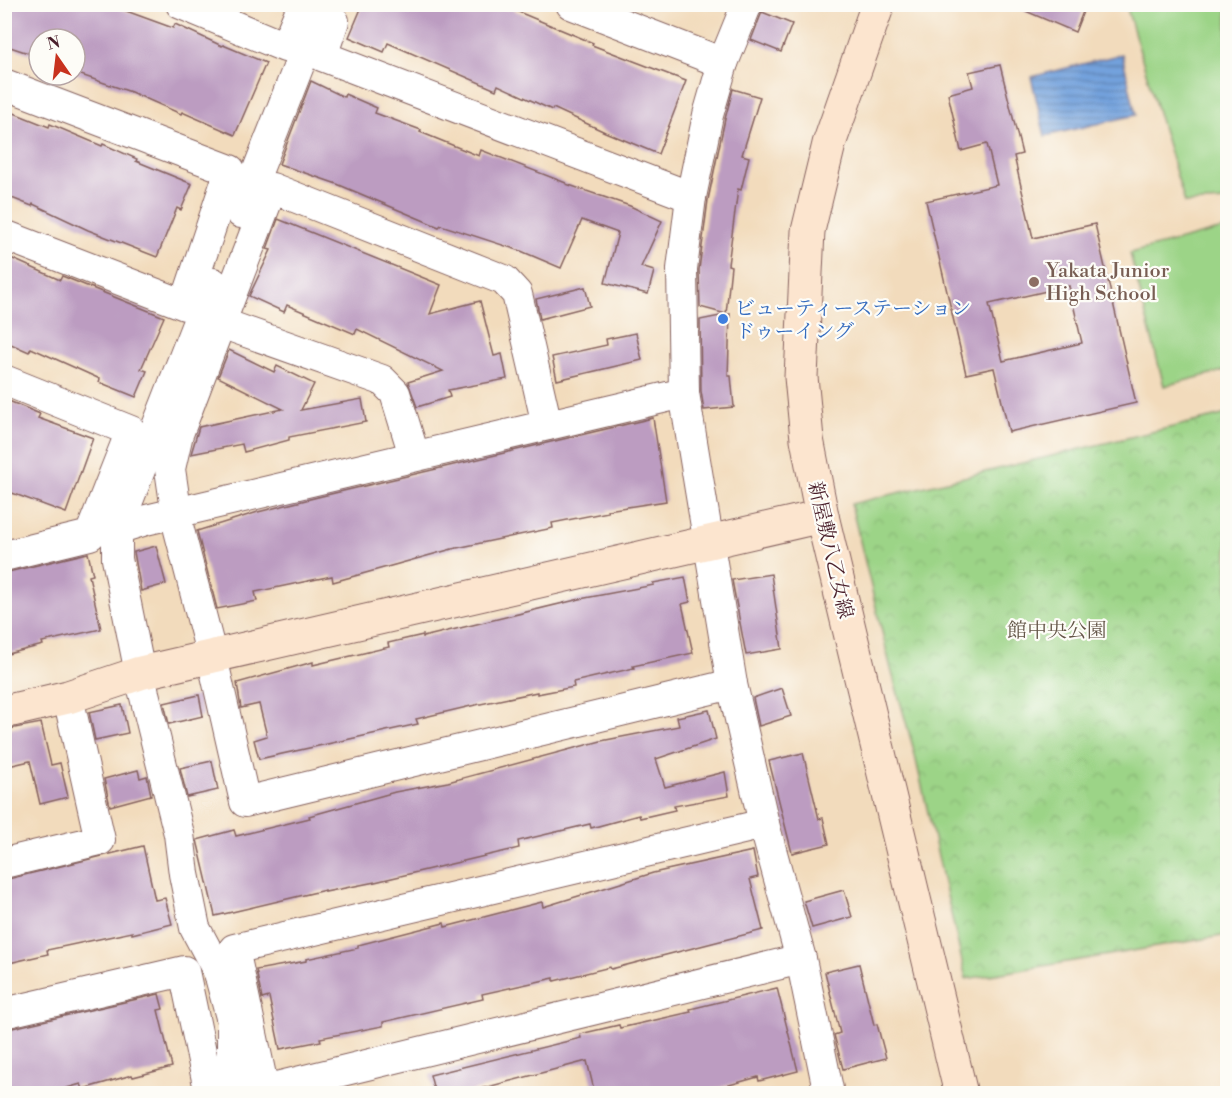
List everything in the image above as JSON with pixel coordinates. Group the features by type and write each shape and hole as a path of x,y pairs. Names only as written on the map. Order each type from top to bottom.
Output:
{"street":[{"path":"181,4 285,47 303,4"},
{"path":"236,1094 232,1066 232,1021 219,973 195,928 179,834 140,673 117,559 117,529 323,4"},
{"path":"340,4 322,56 691,197"},
{"path":"571,4 723,63"},
{"path":"747,4 723,63 708,115 691,197 682,269 684,393 732,684 764,824 801,959 829,1094"},
{"name":"新屋敷八乙女線","path":"878,4 829,144 808,231 801,377 807,439 822,516 961,1094"},
{"path":"4,84 230,170 185,305 4,235"},
{"path":"547,425 517,294 504,280 272,188 178,434 170,470 179,530 212,657 245,802 732,684"},
{"path":"221,322 382,380 395,393 414,455"},
{"path":"4,380 131,431 90,535 4,555"},
{"path":"117,529 414,455 684,393"},
{"path":"4,712 68,697 140,673 822,516"},
{"path":"4,863 100,840 68,697"},
{"path":"764,824 234,950 264,1090 801,959"},
{"path":"4,1013 184,971 210,1094"}],"green space":[{"path":"1126,5 1227,5 1227,201 1185,203"},
{"path":"1227,228 1227,370 1164,386 1130,253"},
{"name":"館中央公園","path":"1227,414 1227,935 966,979 913,747 891,669 851,504"}],"water":[{"path":"1122,54 1136,115 1045,136 1031,77"}],"building":[{"path":"4,4 107,4 173,28 175,24 266,63 235,135 131,92 87,77 87,27 27,27 27,53 4,45"},
{"path":"363,4 492,4 508,10 509,8 593,43 592,45 686,81 658,154 498,85 496,90 388,43 384,52 349,37"},
{"path":"1009,4 1086,4 1075,32"},
{"path":"762,12 792,24 781,52 751,40"},
{"path":"1000,65 1022,154 1014,156 1033,238 1095,224 1136,403 1009,432 994,368 966,374 926,201 997,185 987,144 961,151 948,94 973,87 969,72","holes":["1069,286 1082,343 1003,361 989,304"]},
{"path":"311,81 344,97 345,94 377,108 375,113 421,130 420,132 479,156 481,150 566,184 630,206 662,221 641,267 654,271 648,294 605,283 618,233 582,220 561,268 521,251 441,225 439,227 337,184 279,164"},
{"path":"733,89 760,97 742,155 749,157 741,190 738,189 728,265 731,266 726,314 700,307 699,270 708,200"},
{"path":"4,109 49,127 50,124 102,146 103,144 137,159 136,161 192,184 181,210 177,208 157,257 88,230 33,204 32,206 4,195"},
{"path":"278,219 441,285 430,314 480,301 494,356 502,354 507,379 448,390 450,397 417,407 408,382 443,371 357,329 355,334 287,305 284,312 249,296 271,250 267,249"},
{"path":"4,255 60,280 62,276 164,317 141,369 147,371 136,397 99,382 100,379 31,348 29,352 4,341"},
{"path":"585,287 590,306 540,319 536,299"},
{"path":"730,314 728,376 731,376 734,407 704,410 701,391 700,320"},
{"path":"636,333 642,360 557,380 552,357 607,345 606,339"},
{"path":"229,350 274,372 277,366 314,384 301,410 362,399 366,422 289,437 289,440 244,452 242,444 191,454 199,427 283,409 218,377"},
{"path":"4,399 40,414 38,418 93,438 66,513 4,490"},
{"path":"653,418 666,501 607,510 608,512 552,523 553,528 452,549 333,582 332,576 255,592 257,601 217,609 197,531 318,497"},
{"path":"156,546 166,584 141,591 134,552"},
{"path":"88,553 93,575 89,576 101,629 42,642 43,645 4,655 4,573"},
{"path":"771,574 782,649 746,655 732,580"},
{"path":"685,577 690,602 682,604 693,653 573,682 574,687 471,706 416,719 418,724 259,759 254,740 267,736 259,704 241,708 237,683 313,662 313,665 389,647 388,643"},
{"path":"782,688 791,716 759,726 753,698"},
{"path":"199,695 203,716 169,724 164,703"},
{"path":"122,705 128,733 95,740 89,712"},
{"path":"709,710 716,739 656,759 665,787 725,772 729,796 674,806 675,810 640,818 639,815 591,828 590,824 518,841 519,848 215,916 197,840 234,830 236,836 310,818 309,816 395,792 448,782 601,741 679,726 677,717"},
{"path":"41,723 51,765 60,763 68,797 40,804 30,761 4,767 4,730"},
{"path":"803,753 819,819 823,818 829,844 792,853 769,761"},
{"path":"212,761 218,790 187,797 180,768"},
{"path":"138,770 140,778 147,776 151,795 110,806 104,779"},
{"path":"143,846 155,900 165,898 172,924 47,950 48,954 9,963 4,946 4,880"},
{"path":"753,851 758,877 750,879 763,930 611,969 610,967 554,981 554,978 482,994 483,999 383,1022 383,1026 320,1038 321,1041 280,1049 269,997 262,999 256,970 358,948 358,945 444,923 445,927 542,902 543,907 653,873"},
{"path":"844,890 852,917 812,928 804,901"},
{"path":"859,964 874,1025 877,1024 886,1058 843,1069 834,1035 840,1033 825,972"},
{"path":"777,988 798,1071 759,1081 758,1077 697,1094 595,1094 587,1061 461,1094 435,1094 430,1075 581,1038 580,1034 619,1025 620,1028 691,1012 690,1009"},
{"path":"159,994 163,1009 158,1010 172,1067 133,1077 132,1075 83,1089 81,1084 46,1094 4,1094 4,1030"}],"place":[{"name":"Yakata Junior High School","path":"1034,282"},
{"name":"ビューティーステーション ドゥーイング","path":"723,319"}]}
